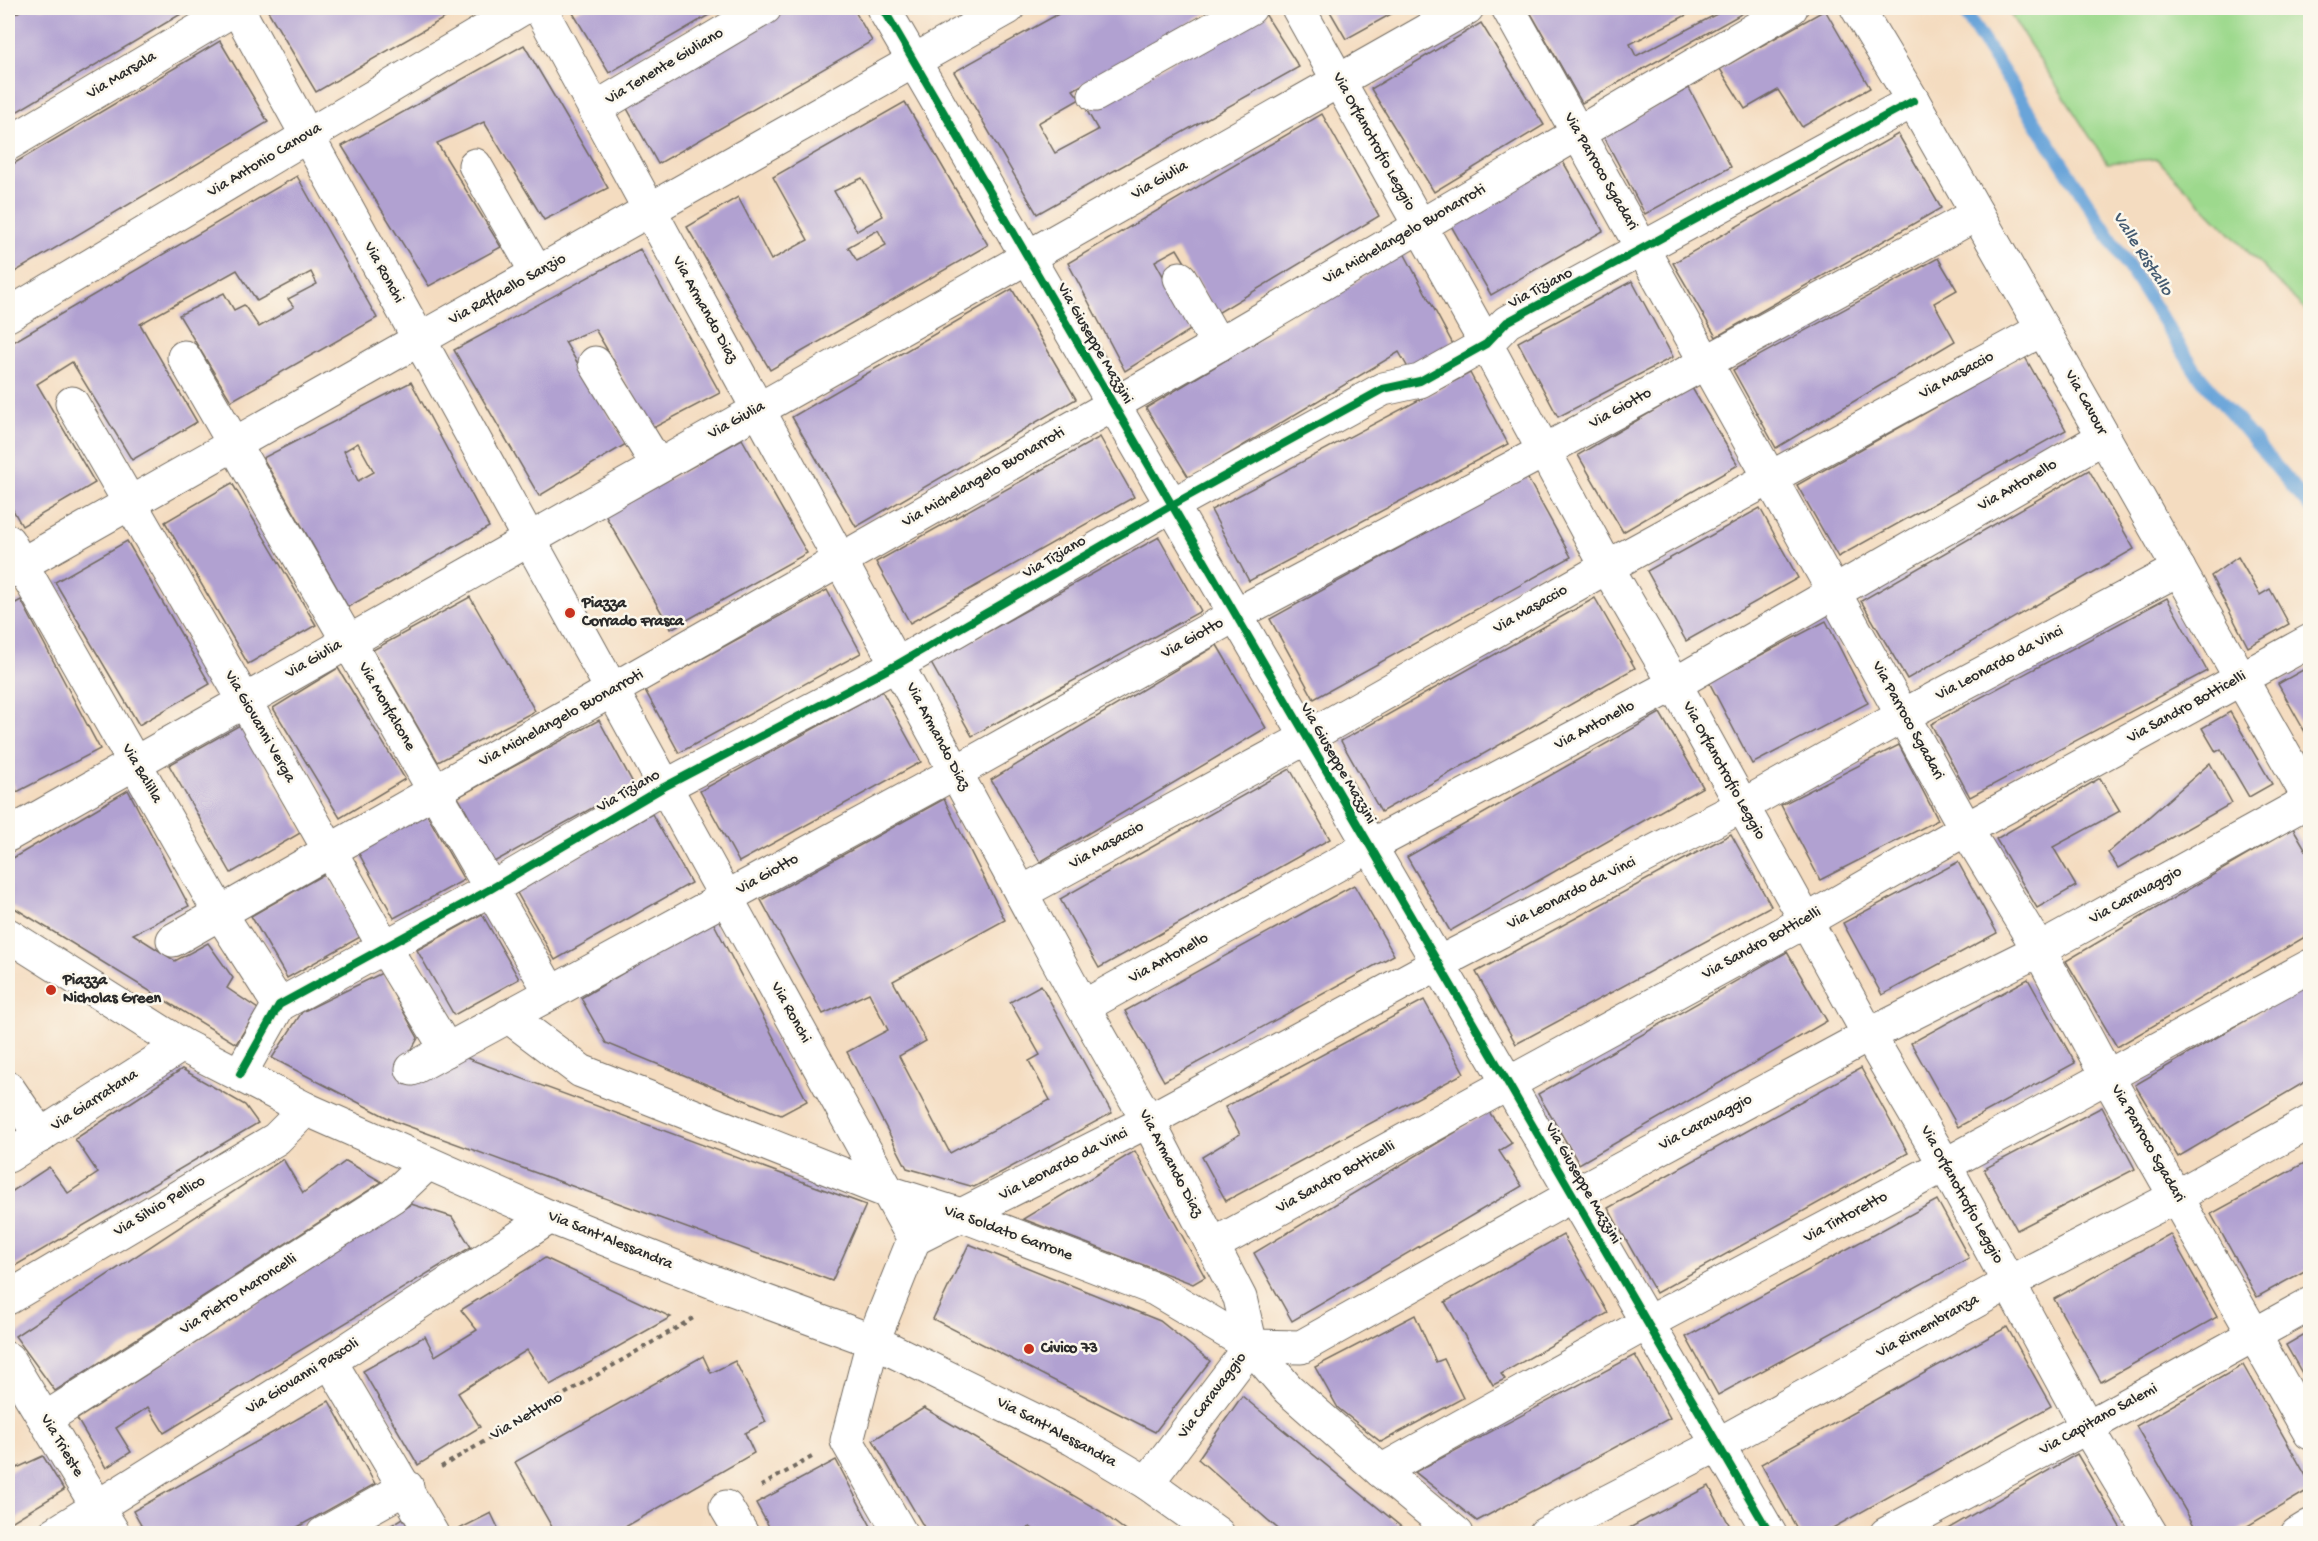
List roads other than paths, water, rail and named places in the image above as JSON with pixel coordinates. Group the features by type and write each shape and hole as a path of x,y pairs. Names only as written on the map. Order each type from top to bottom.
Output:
{"street":[{"name":"Via Ronchi","path":"236,8 914,1239"},
{"name":"Via Marsala","path":"8,144 236,8"},
{"name":"Via Antonio Canova","path":"8,315 523,8"},
{"name":"Via Armando Diaz","path":"540,8 1083,1007 1148,1122 1240,1298 1251,1346"},
{"name":"Via Tenente Giuliano","path":"596,108 765,8"},
{"name":"Via Giuseppe Mazzini","path":"883,8 1770,1533"},
{"name":"Via Raffaello Sanzio","path":"12,559 129,503 1008,8"},
{"path":"1095,95 1250,8"},
{"name":"Via Orfanotrofio Leggio","path":"1298,8 1486,344 1607,567 2010,1282 2087,1427 2151,1533"},
{"name":"Via Giulia","path":"8,831 244,700 1467,8"},
{"name":"Via Parroco Sgadari","path":"1508,8 1966,828 2039,950 2108,1077 2310,1433"},
{"name":"Via Michelangelo Buonarroti","path":"173,940 1218,345 1791,8"},
{"name":"Via Cavour","path":"1857,8 1913,101 2310,800"},
{"name":"Via Tiziano","path":"279,1005 489,890 664,787 897,664 1172,505 1383,389 1420,381 1486,344 1507,322 1913,101"},
{"path":"475,165 537,273"},
{"name":"Via Giotto","path":"411,1069 956,772 1235,615 1544,451 1977,214"},
{"path":"1180,278 1218,345"},
{"name":"Via Masaccio","path":"1021,893 1306,738 1607,567 2043,329"},
{"name":"Via Monfalcone","path":"184,357 435,791 489,890 551,993"},
{"path":"595,363 658,466"},
{"name":"Via Giovanni Verga","path":"72,403 331,850 385,948 447,1050"},
{"name":"Via Antonello","path":"1083,1007 1370,846 1675,684 2104,437"},
{"name":"Via Balilla","path":"12,559 134,762 220,913 279,1005"},
{"name":"Via Leonardo da Vinci","path":"914,1239 1148,1122 1437,964 1742,806 1904,715 2179,569"},
{"name":"Via Sandro Botticelli","path":"1212,1245 1806,921 1966,828 2310,640"},
{"name":"Via Caravaggio","path":"1147,1483 1251,1346 1302,1347 1573,1195 1869,1035 2039,950 2310,800"},
{"name":"Via Sant'Alessandra","path":"8,935 182,1045 306,1109 550,1217 713,1282 873,1341 1073,1440 1147,1483 1218,1533"},
{"name":"Via Tintoretto","path":"1381,1471 1647,1323 1945,1166 2310,966"},
{"path":"240,1074 279,1005"},
{"name":"Via Soldato Garrone","path":"508,1016 581,1071 888,1192 964,1216 1155,1289 1251,1346 1288,1389 1381,1471 1457,1533"},
{"name":"Via Giarratana","path":"8,1156 182,1045"},
{"path":"8,1088 41,1136"},
{"name":"Via Silvio Pellico","path":"8,1298 276,1139 306,1109"},
{"name":"Via Rimembranza","path":"1545,1533 1717,1445 2010,1282 2177,1196 2310,1122"},
{"name":"Via Pietro Maroncelli","path":"45,1419 393,1196 428,1163"},
{"name":"Via Giovanni Pascoli","path":"54,1533 330,1361 550,1217"},
{"path":"901,1533 847,1441 873,1341 914,1239"},
{"name":"Via Capitano Salemi","path":"1886,1533 2087,1427 2310,1304"},
{"name":"Via Trieste","path":"8,1359 114,1533"},
{"path":"330,1361 407,1487 432,1533"},
{"path":"323,1533 407,1487"},
{"path":"2297,1533 2310,1526"}],"waterway":[{"name":"Valle Ristallo","path":"1962,8 2197,373 2310,507"}],"place":[{"name":"Piazza Corrado Frasca","path":"570,613"},
{"name":"Piazza Nicholas Green","path":"51,990"},
{"name":"Civico 73","path":"1029,1349"}]}
